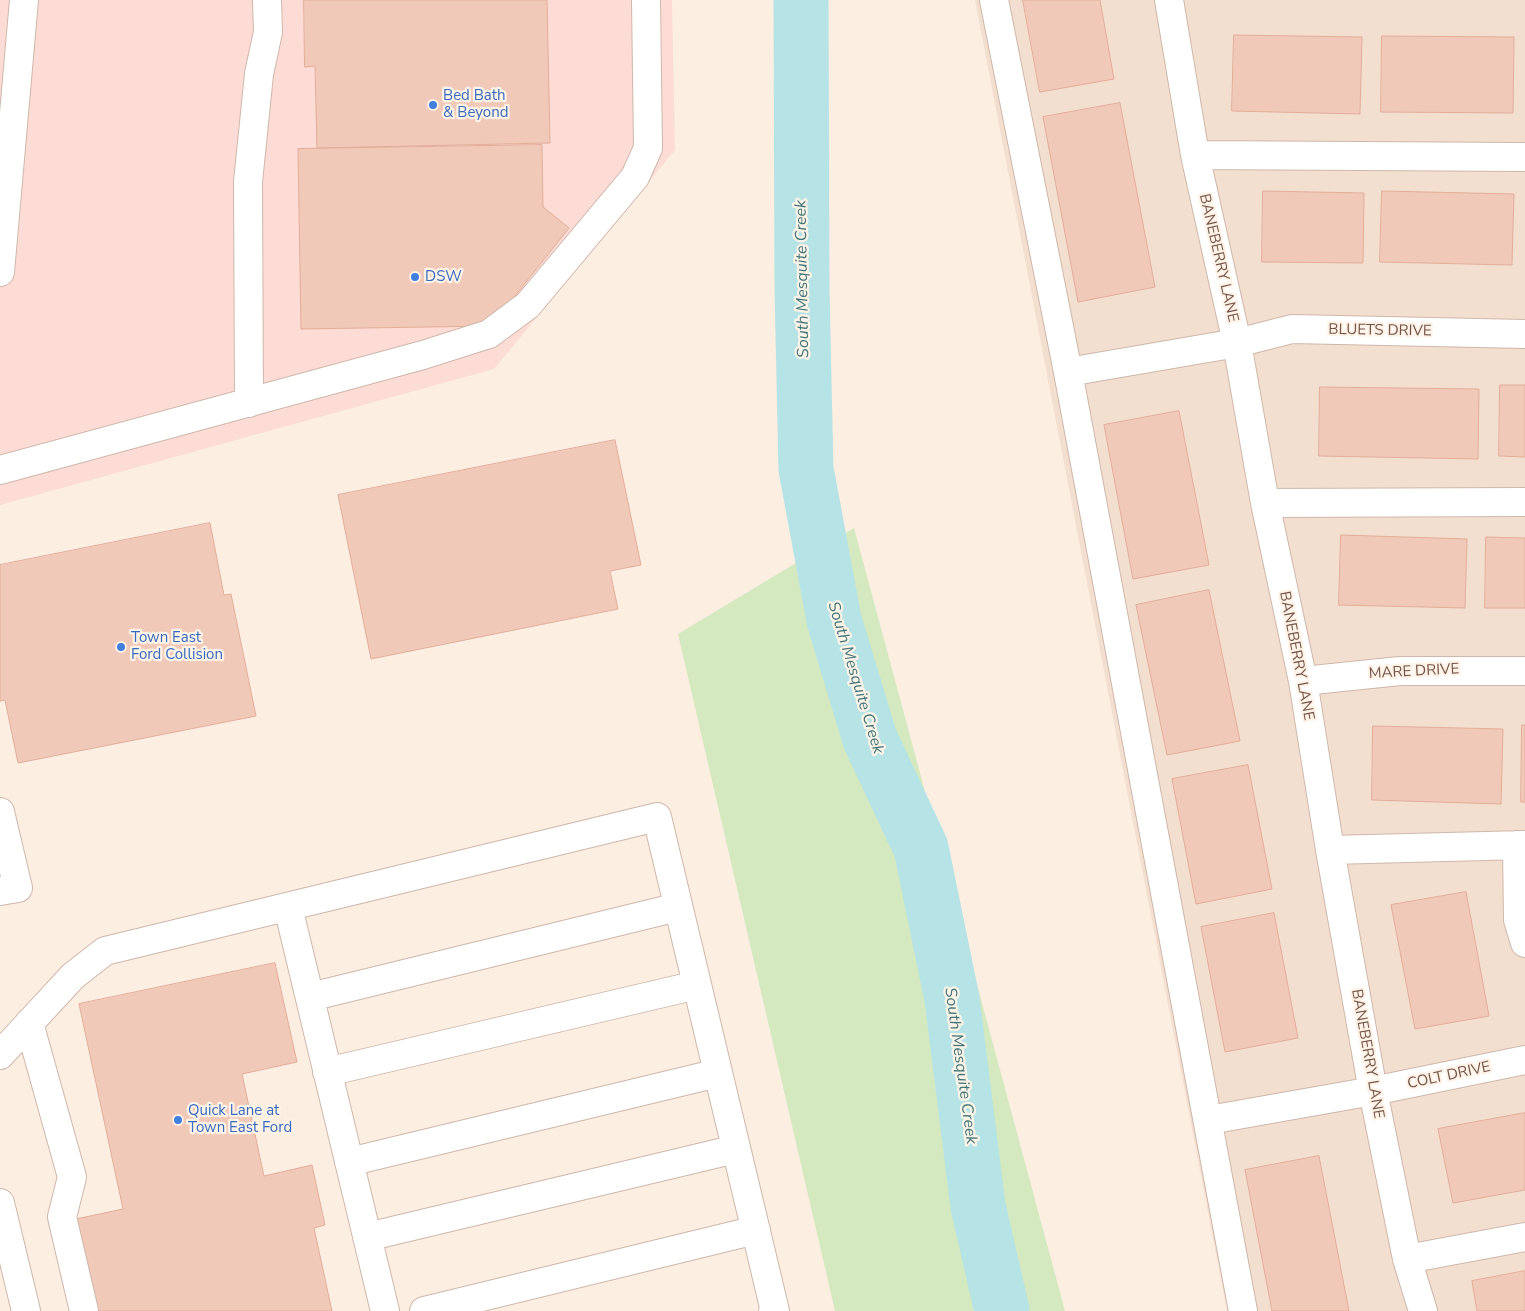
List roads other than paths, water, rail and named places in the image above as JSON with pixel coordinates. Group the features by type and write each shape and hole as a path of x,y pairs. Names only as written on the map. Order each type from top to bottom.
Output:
{"street":[{"path":"0,272 24,0"},
{"path":"249,403 248,182 259,74 268,32 267,0"},
{"path":"0,470 423,355 489,334 528,306 635,177 648,148 646,0"},
{"path":"994,0 1068,372 1209,1120 1231,1253 1243,1311"},
{"name":"BANEBERRY LANE","path":"1169,0 1194,155 1237,343 1264,503 1303,681 1330,850 1373,1091 1407,1259 1423,1311"},
{"path":"1194,155 1525,157"},
{"name":"BLUETS DRIVE","path":"1068,372 1237,343 1292,329 1525,334"},
{"path":"1264,503 1525,502"},
{"name":"MARE DRIVE","path":"1303,681 1400,671 1525,671"},
{"path":"0,812 9,889"},
{"path":"0,1055 72,976 105,951 657,817 775,1310 773,1311"},
{"path":"1330,850 1521,845 1518,920 1525,943"},
{"path":"288,907 385,1311"},
{"path":"310,997 678,907"},
{"path":"327,1072 697,985"},
{"path":"29,1023 72,1177 62,1217 84,1311"},
{"name":"COLT DRIVE","path":"1209,1120 1373,1091 1525,1060"},
{"path":"349,1162 718,1073"},
{"path":"367,1237 736,1149"},
{"path":"0,1203 26,1311"},
{"path":"424,1311 756,1230"},
{"path":"1407,1259 1525,1237"}],"waterway":[{"name":"South Mesquite Creek","path":"801,0 802,290 806,469 834,620 870,739 921,848 952,999 978,1206 1002,1311"}],"place":[{"name":"Bed Bath & Beyond","path":"433,105"},
{"name":"DSW","path":"415,277"},
{"name":"Town East Ford Collision","path":"121,647"},
{"name":"Quick Lane at Town East Ford","path":"178,1120"}]}
